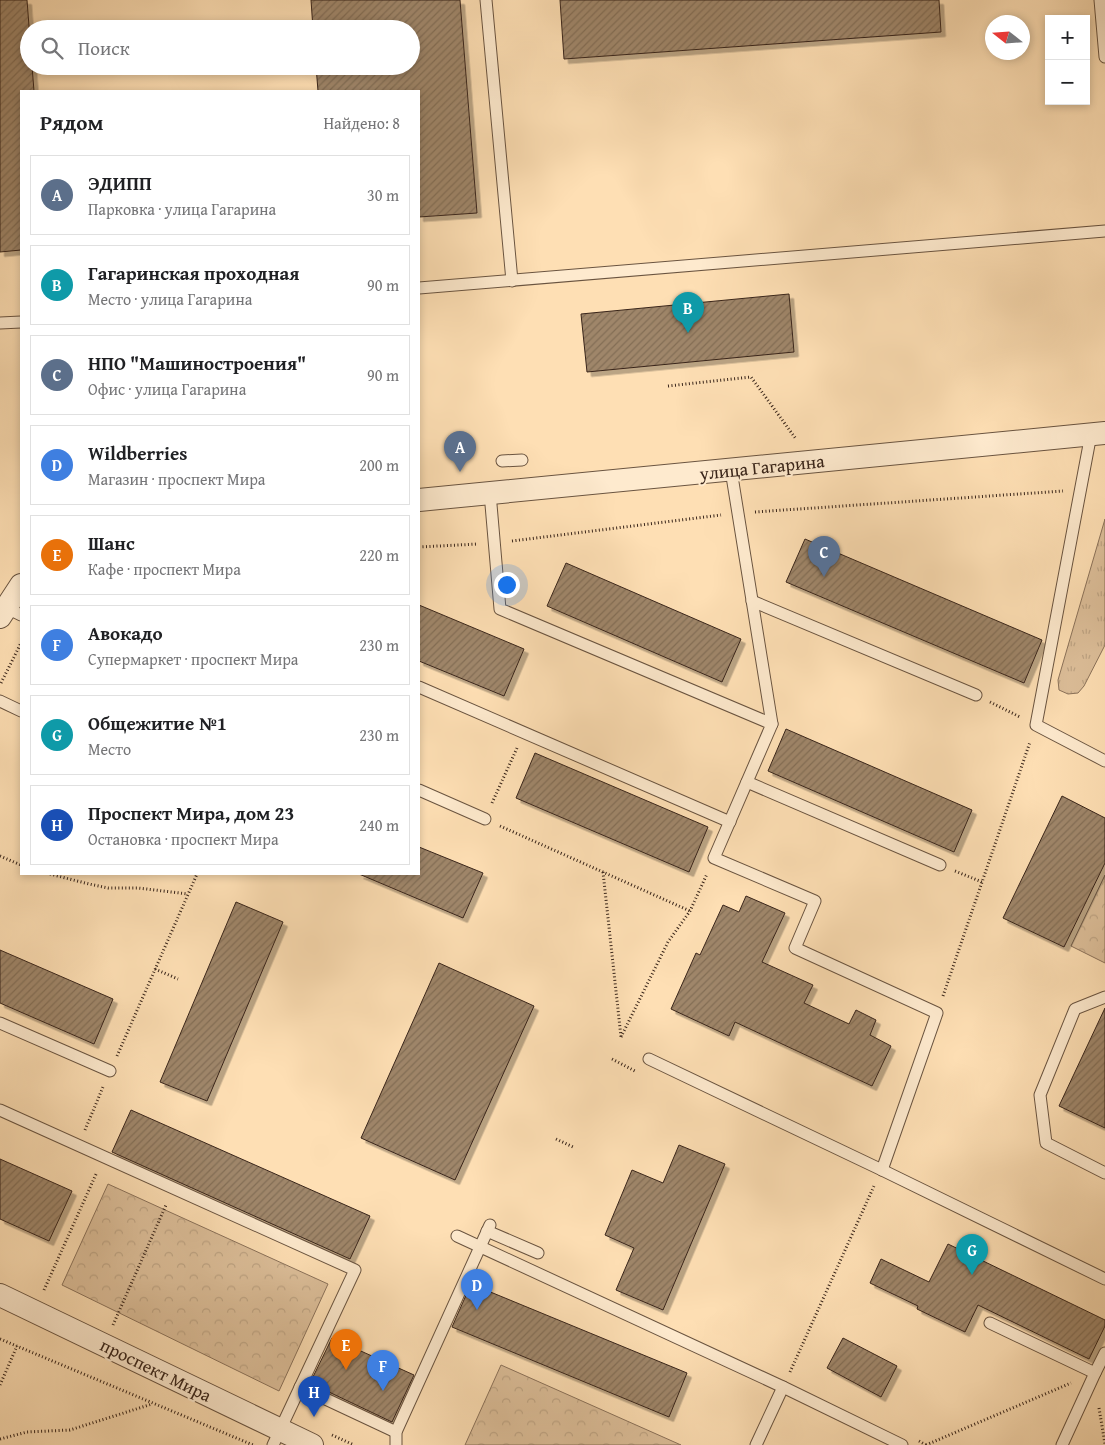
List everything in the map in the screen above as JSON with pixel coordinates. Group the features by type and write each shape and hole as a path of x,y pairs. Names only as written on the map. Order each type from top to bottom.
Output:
{"street":[{"name":"улица Гагарина","path":"420,500 1098,434"},
{"path":"5,609 20,586"},
{"name":"проспект Мира","path":"0,1295 276,1437 312,1445"}],"lane":[{"path":"486,0 512,281"},
{"path":"1100,0 1105,57"},
{"path":"420,288 1105,231"},
{"path":"0,324 20,322"},
{"path":"1098,434 1036,725 1105,761"},
{"path":"502,461 522,460"},
{"path":"731,470 772,724 714,858 815,901 795,948 937,1013 882,1170"},
{"path":"490,493 500,609 772,724"},
{"path":"752,601 976,695"},
{"path":"420,687 730,822"},
{"path":"0,701 20,711"},
{"path":"747,782 940,865"},
{"path":"420,790 485,819"},
{"path":"1105,997 1075,1009 1040,1095 1046,1143 1105,1173"},
{"path":"0,1022 110,1071"},
{"path":"649,1059 882,1170 1105,1280"},
{"path":"0,1110 355,1270 276,1437"},
{"path":"396,1445 396,1432 488,1228 538,1253"},
{"path":"457,1236 783,1387 902,1445"},
{"path":"990,1323 1095,1373"},
{"path":"1062,1445 1105,1353"},
{"path":"300,1387 396,1432"},
{"path":"756,1445 783,1387"}],"path":[{"path":"668,386 751,377 798,443"},
{"path":"0,686 20,645"},
{"path":"937,1013 1036,725 976,695"},
{"path":"524,733 485,819 690,911"},
{"path":"0,856 20,865"},
{"path":"603,872 621,1037 668,942 690,911 714,858"},
{"path":"940,865 982,882"},
{"path":"54,875 108,888 138,888 188,894"},
{"path":"78,1145 197,875"},
{"path":"155,969 178,978"},
{"path":"556,1139 573,1147"},
{"path":"43,1293 104,1157"},
{"path":"783,1387 882,1170"},
{"path":"111,1328 173,1188"},
{"path":"0,1340 253,1445"},
{"path":"0,1386 17,1346"},
{"path":"926,1445 1095,1373"},
{"path":"0,1439 27,1432 70,1430 153,1403"}],"green space":[{"path":"1105,519 1105,645 1084,686 1078,693 1068,694 1059,690 1058,680"},
{"path":"1105,875 1105,963 1071,946"},
{"path":"108,1184 328,1284 279,1391 62,1285"},
{"path":"501,1365 681,1445 465,1445"}],"building":[{"path":"0,0 27,0 29,20 20,20 20,75 33,75 34,90 20,90 20,250 0,252"},
{"path":"311,0 460,0 477,213 420,217 420,90 318,90 317,75 420,75 420,20 312,20"},
{"path":"560,0 939,0 941,32 564,59"},
{"path":"789,294 794,352 587,372 581,314"},
{"path":"805,539 1042,640 1024,683 786,582"},
{"path":"566,563 741,639 722,682 547,606"},
{"path":"420,605 524,649 504,696 420,661"},
{"path":"786,729 972,810 954,852 768,771"},
{"path":"535,753 708,827 689,872 516,798"},
{"path":"1062,796 1105,818 1105,863 1064,947 1003,918"},
{"path":"420,847 483,873 463,918 361,875 420,875"},
{"path":"746,896 785,913 762,962 813,985 804,1003 849,1024 856,1010 876,1020 870,1035 891,1046 872,1086 735,1022 729,1036 671,1009 696,953 700,955 723,905 739,912"},
{"path":"236,902 283,922 207,1101 160,1082"},
{"path":"0,950 113,999 94,1044 0,1003"},
{"path":"439,963 534,1006 455,1180 361,1138"},
{"path":"1105,1008 1105,1128 1059,1106"},
{"path":"131,1110 370,1216 350,1259 112,1152"},
{"path":"679,1145 725,1164 663,1310 616,1290 634,1248 605,1235 632,1170 663,1183"},
{"path":"0,1159 72,1191 49,1241 0,1219"},
{"path":"948,1244 1105,1320 1105,1326 1089,1359 978,1305 965,1332 917,1309 918,1306 870,1283 881,1259 929,1282"},
{"path":"471,1284 687,1373 669,1417 452,1327"},
{"path":"332,1338 414,1375 392,1422 310,1383"},
{"path":"843,1338 897,1366 881,1397 827,1368"}],"place":[{"name":"Гагаринская проходная","path":"688,333"},
{"name":"ЭДИПП","path":"460,472"},
{"name":"НПО \"Машиностроения\"","path":"824,577"},
{"name":"Общежитие №1","path":"972,1275"},
{"name":"Wildberries","path":"477,1310"},
{"name":"Шанс","path":"346,1370"},
{"name":"Авокадо","path":"383,1391"},
{"name":"Проспект Мира, дом 23","path":"314,1417"}]}
